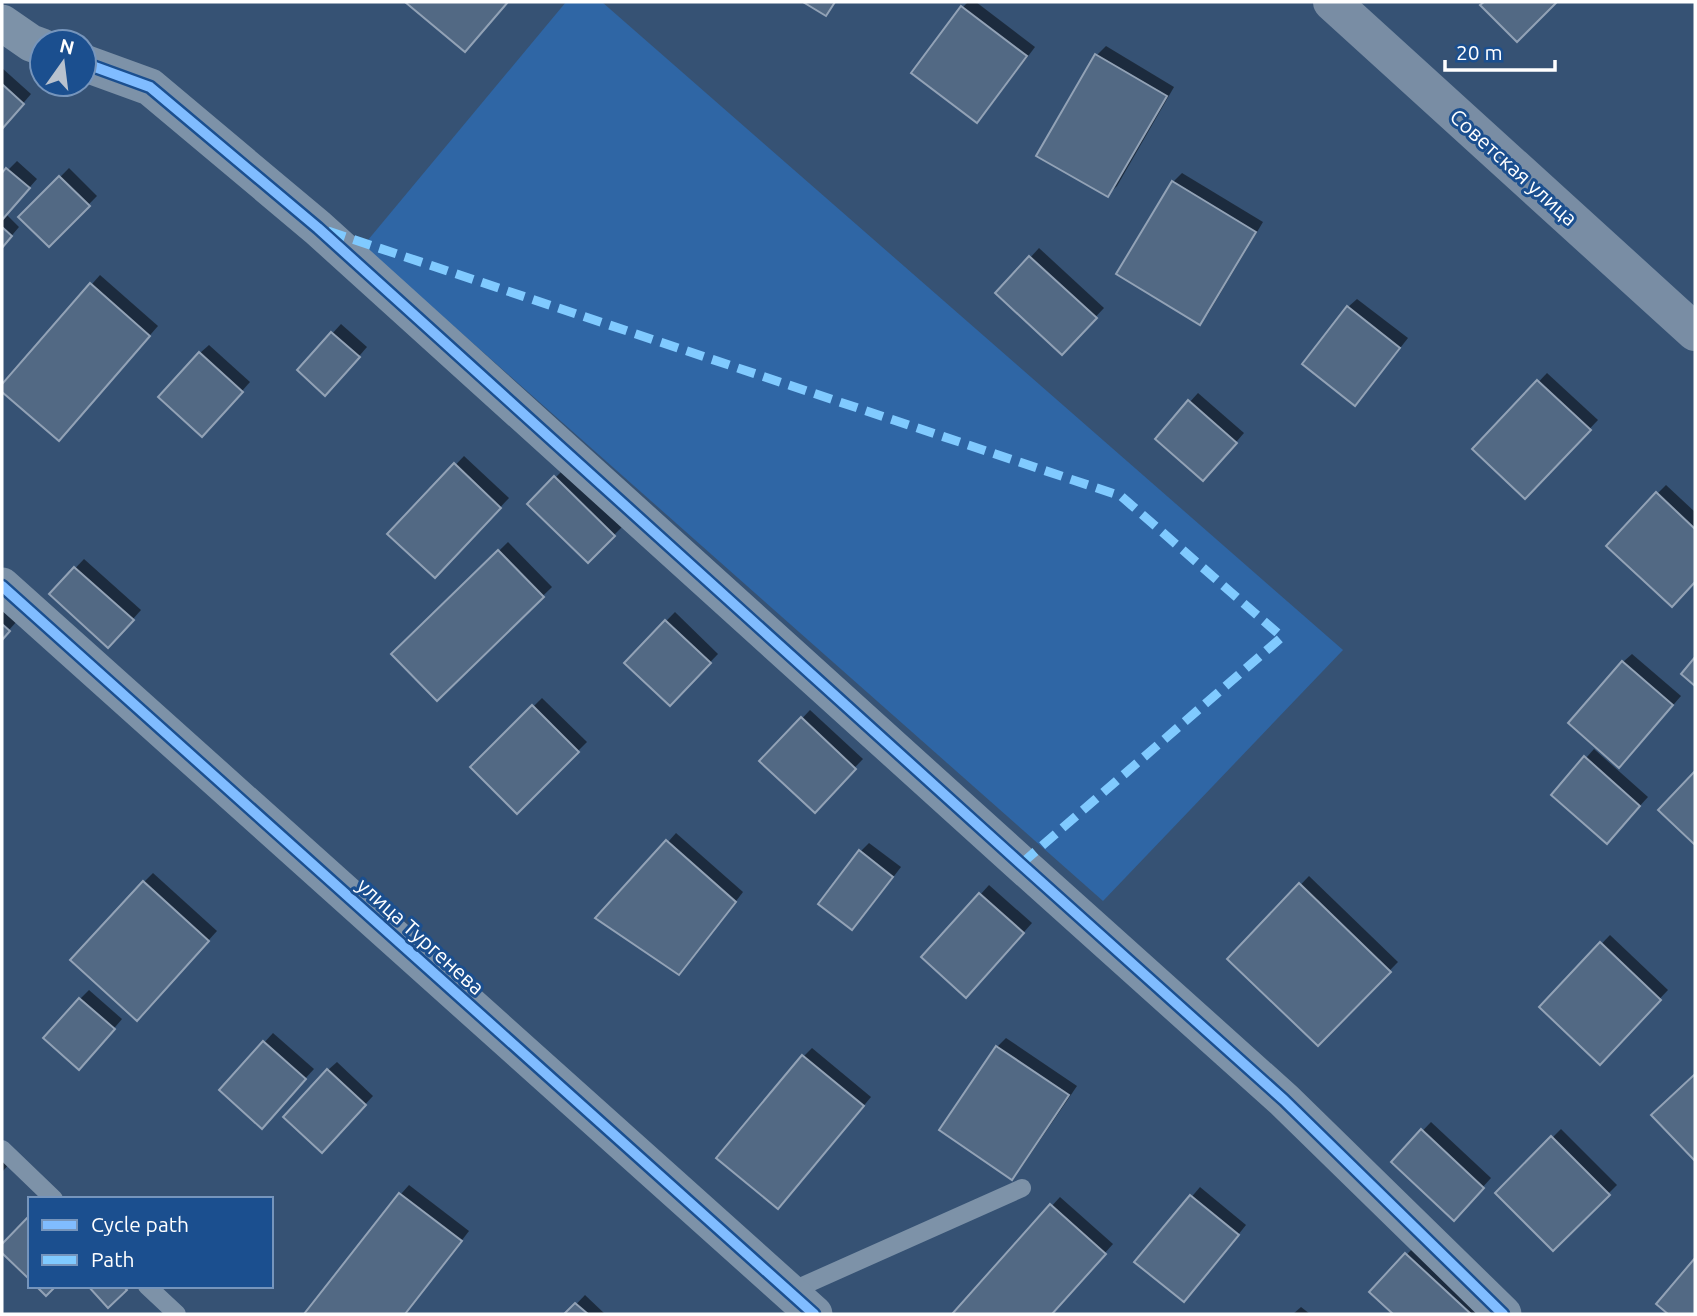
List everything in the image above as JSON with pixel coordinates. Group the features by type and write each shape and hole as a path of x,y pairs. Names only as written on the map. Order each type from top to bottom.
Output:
{"street":[{"name":"Советская улица","path":"1332,2 1695,332"},
{"path":"2,23 28,41"},
{"path":"98,68 150,87 318,228 1284,1100 1503,1314"},
{"name":"улица Тургенева","path":"2,586 802,1303"}],"lane":[{"path":"2,1149 52,1197"},
{"path":"802,1303 1022,1188"},
{"path":"149,1288 177,1314"}],"shaded area":[{"path":"566,2 602,2 1343,650 1103,901 363,246"}],"building":[{"path":"405,2 508,2 465,52"},
{"path":"803,2 835,2 826,16"},
{"path":"1484,2 1557,2 1517,42 1480,5"},
{"path":"961,6 1027,56 977,123 911,73"},
{"path":"1095,54 1167,96 1108,197 1036,156"},
{"path":"2,84 24,104 2,129"},
{"path":"6,168 30,188 2,220 2,173"},
{"path":"59,176 90,206 49,247 18,217"},
{"path":"1172,181 1256,232 1200,325 1116,274"},
{"path":"2,227 12,236 2,248"},
{"path":"1029,256 1097,318 1062,355 995,293"},
{"path":"90,283 150,336 59,441 2,392 2,384"},
{"path":"1347,306 1400,348 1355,406 1302,364"},
{"path":"331,332 360,357 325,396 297,370"},
{"path":"199,352 243,392 202,437 158,397"},
{"path":"1537,380 1591,430 1525,499 1472,449"},
{"path":"1188,400 1237,443 1203,481 1155,439"},
{"path":"454,463 501,508 435,578 387,534"},
{"path":"554,476 615,536 588,563 527,504"},
{"path":"1656,492 1695,529 1695,582 1672,607 1606,546"},
{"path":"498,550 544,597 437,701 391,654"},
{"path":"74,567 134,620 108,648 49,594"},
{"path":"665,620 711,663 670,706 624,663"},
{"path":"2,624 10,631 2,640"},
{"path":"1695,657 1695,686 1681,674"},
{"path":"1622,661 1673,705 1619,768 1568,723"},
{"path":"532,705 579,752 517,814 470,767"},
{"path":"801,717 856,769 815,813 759,761"},
{"path":"1584,756 1640,806 1607,844 1551,795"},
{"path":"1695,771 1695,845 1658,810"},
{"path":"666,840 736,902 679,975 595,918"},
{"path":"859,850 893,877 852,930 818,904"},
{"path":"143,881 209,941 137,1021 70,960"},
{"path":"1299,883 1391,972 1318,1046 1227,959"},
{"path":"979,893 1024,933 966,998 921,957"},
{"path":"1600,942 1661,1000 1600,1065 1539,1007"},
{"path":"79,998 115,1029 79,1070 43,1038"},
{"path":"263,1041 306,1079 262,1129 219,1090"},
{"path":"996,1046 1069,1095 1012,1180 939,1130"},
{"path":"802,1055 864,1106 778,1209 716,1158"},
{"path":"327,1069 366,1105 322,1153 283,1117"},
{"path":"1695,1074 1695,1161 1651,1115"},
{"path":"1421,1129 1484,1188 1454,1221 1391,1162"},
{"path":"1551,1136 1610,1195 1553,1251 1495,1193"},
{"path":"399,1193 462,1241 405,1314 304,1314"},
{"path":"1190,1195 1239,1235 1184,1302 1134,1262"},
{"path":"1050,1204 1106,1254 1052,1314 952,1314"},
{"path":"28,1217 28,1278 2,1253 2,1244"},
{"path":"1405,1253 1471,1314 1393,1314 1369,1292"},
{"path":"1695,1258 1695,1314 1668,1314 1656,1304"},
{"path":"38,1288 54,1288 46,1296"},
{"path":"90,1288 127,1290 108,1308"},
{"path":"575,1303 588,1314 564,1314"}],"marked path":[{"path":"328,231 1121,496 1282,637 1021,864"}],"cycle path":[{"path":"98,68 150,87 318,228 1284,1100 1503,1314"},
{"path":"2,586 814,1314"}]}
